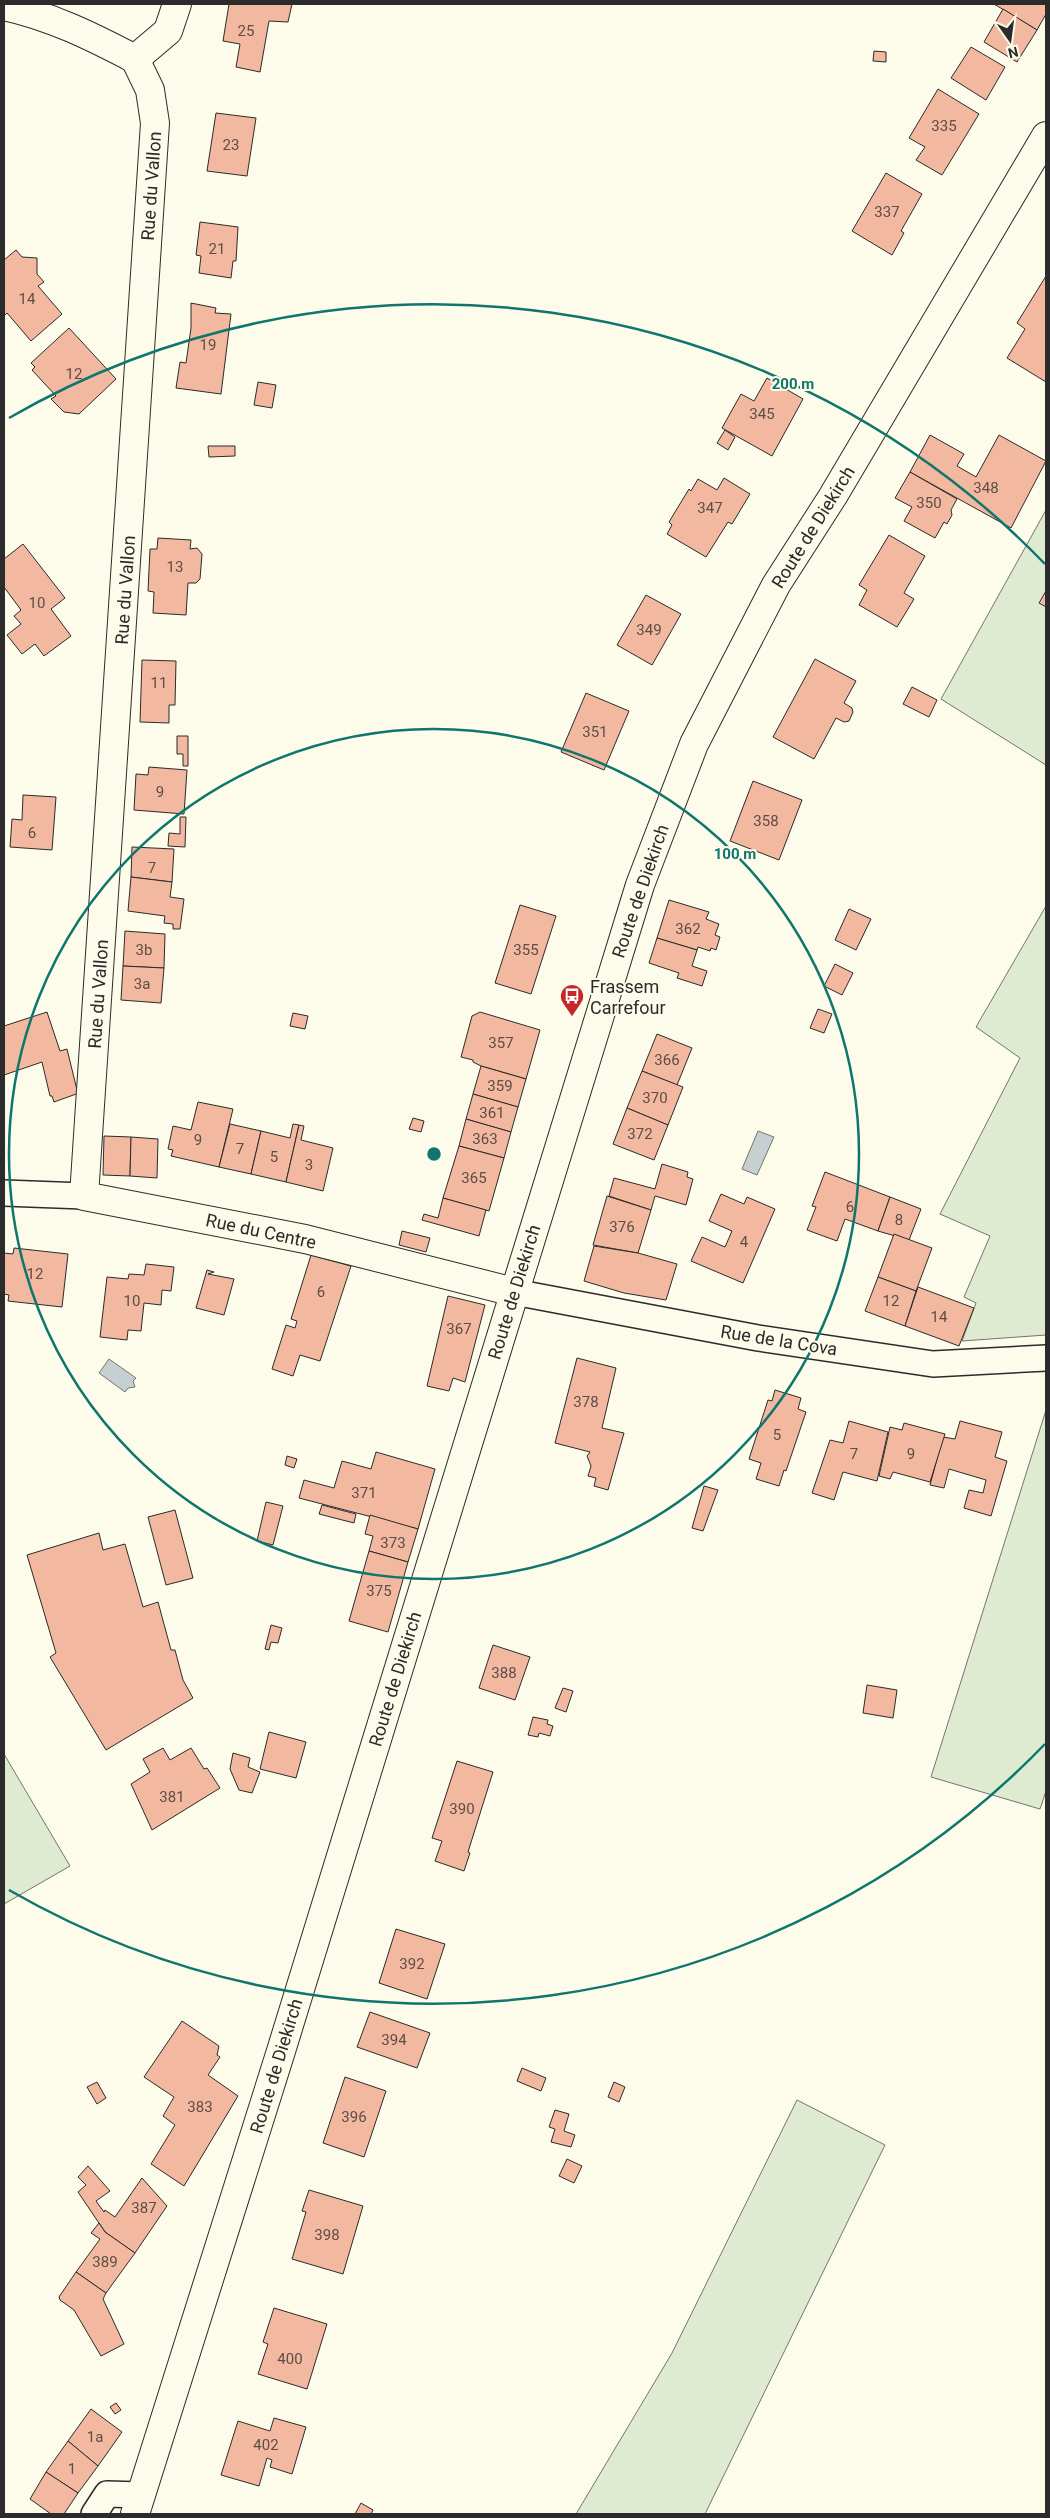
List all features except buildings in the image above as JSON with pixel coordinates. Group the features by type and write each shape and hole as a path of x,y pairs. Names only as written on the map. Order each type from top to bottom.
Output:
{"main road":[{"path":"4,6 31,12 91,36 135,59 168,31 177,4"},
{"name":"Rue du Vallon","path":"84,1196 155,123 150,90 135,59"},
{"name":"Route de Diekirch","path":"138,2505 281,2051 640,885 694,744 776,585 833,496 1046,136"},
{"name":"Rue du Centre","path":"84,1196 304,1239 514,1292"}],"street":[{"name":"Rue du Centre","path":"4,1193 84,1196"},
{"name":"Rue de la Cova","path":"514,1292 758,1338 933,1364 1046,1358"},
{"path":"94,2514 107,2494 138,2505"}],"green space":[{"path":"1046,510 1046,765 941,699"},
{"path":"1046,906 1046,1335 962,1341 976,1303 964,1297 990,1236 940,1214 1020,1058 976,1027"},
{"path":"1046,1410 1046,1791 1040,1809 931,1777"},
{"path":"4,1754 70,1866 4,1904"},
{"path":"797,2100 885,2145 705,2514 576,2514 672,2353"}],"shaded area":[{"path":"758,1131 774,1137 757,1175 742,1169"},
{"path":"109,1359 136,1378 133,1381 135,1387 128,1388 125,1392 99,1373"}],"place":[{"name":"Frassem Carrefour","path":"572,1017"}]}
